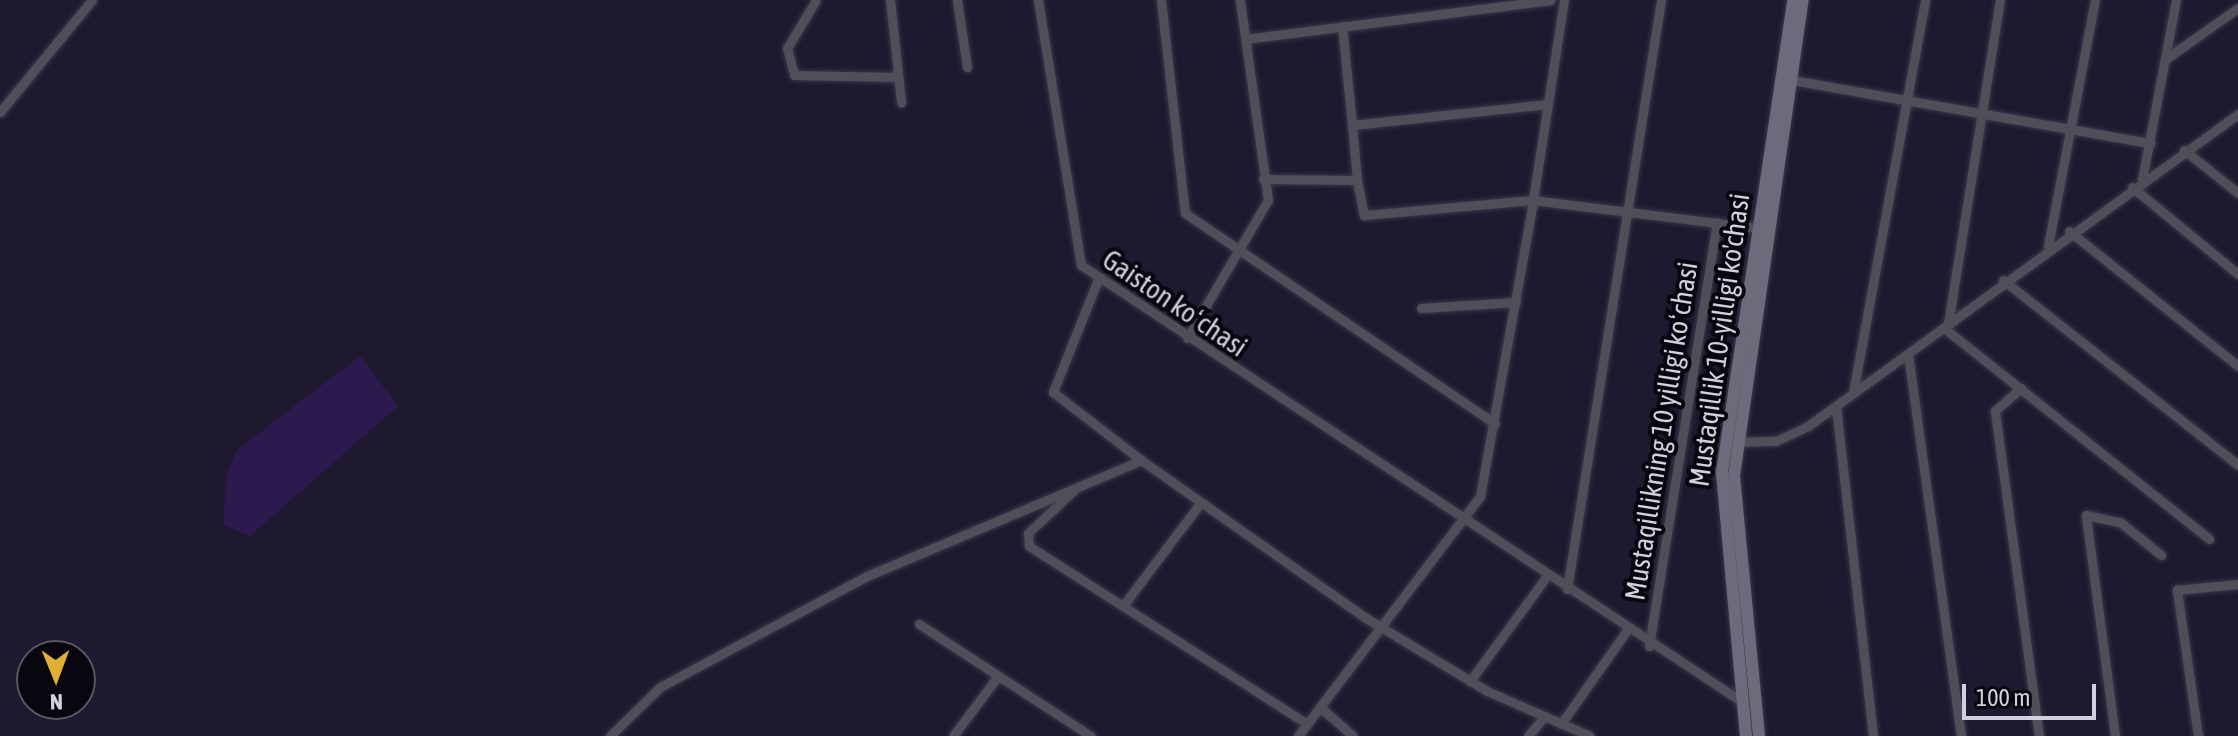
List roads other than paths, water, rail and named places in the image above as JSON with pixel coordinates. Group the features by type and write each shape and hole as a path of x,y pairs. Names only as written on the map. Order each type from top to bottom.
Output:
{"main road":[{"name":"Mustaqillik 10-yilligi ko'chasi","path":"1746,736 1722,472 1793,0"},
{"name":"Mustaqillik 10-yilligi ko'chasi","path":"1759,736 1735,509 1739,442 1803,0"}],"street":[{"path":"0,112 92,0"},
{"path":"816,0 787,48 794,75 898,77"},
{"path":"890,0 901,102"},
{"path":"957,0 967,67"},
{"path":"1161,0 1185,213 1240,254 1495,424"},
{"path":"1187,338 1240,254 1268,200 1240,0"},
{"path":"1246,39 1551,0"},
{"path":"1298,736 1383,628 1480,496 1516,302 1564,0"},
{"path":"1567,589 1661,0"},
{"path":"1853,393 1904,100 1925,0"},
{"path":"1946,326 2000,0"},
{"path":"2048,246 2095,0"},
{"path":"2142,180 2176,0"},
{"name":"Gaiston koʻchasi","path":"1039,4 1077,259 1187,338 1462,522 1649,646 1741,701"},
{"path":"2167,58 2238,8"},
{"path":"1342,26 1357,180 1364,215 1533,200 1758,228"},
{"path":"1792,80 2150,143"},
{"path":"1352,125 1548,104"},
{"path":"1739,442 1776,441 1836,406 1946,326 2048,246 2238,114"},
{"path":"2184,150 2238,193"},
{"path":"1263,179 1357,180"},
{"path":"2132,187 2238,274"},
{"name":"Mustaqillikning 10 yilligi koʻchasi","path":"1649,646 1717,222"},
{"path":"2069,231 2238,366"},
{"path":"1099,277 1053,392 1141,460 1383,628 1470,681 1590,736"},
{"path":"2003,280 2238,465"},
{"path":"1421,308 1516,302"},
{"path":"1946,326 2209,539"},
{"path":"1908,354 1961,736"},
{"path":"2021,388 1995,411 2039,736"},
{"path":"1836,406 1873,736"},
{"path":"610,736 660,687 853,583 1141,460"},
{"path":"1073,491 1028,533 1029,546 1125,603 1307,724"},
{"path":"1125,603 1201,502"},
{"path":"2115,736 2086,515 2120,522 2161,555"},
{"path":"1470,681 1546,577"},
{"path":"2198,736 2177,590 2238,584"},
{"path":"919,624 1091,736"},
{"path":"1561,724 1627,630"},
{"path":"953,736 998,676"},
{"path":"1320,707 1353,736"},
{"path":"1528,736 1545,716"}]}
